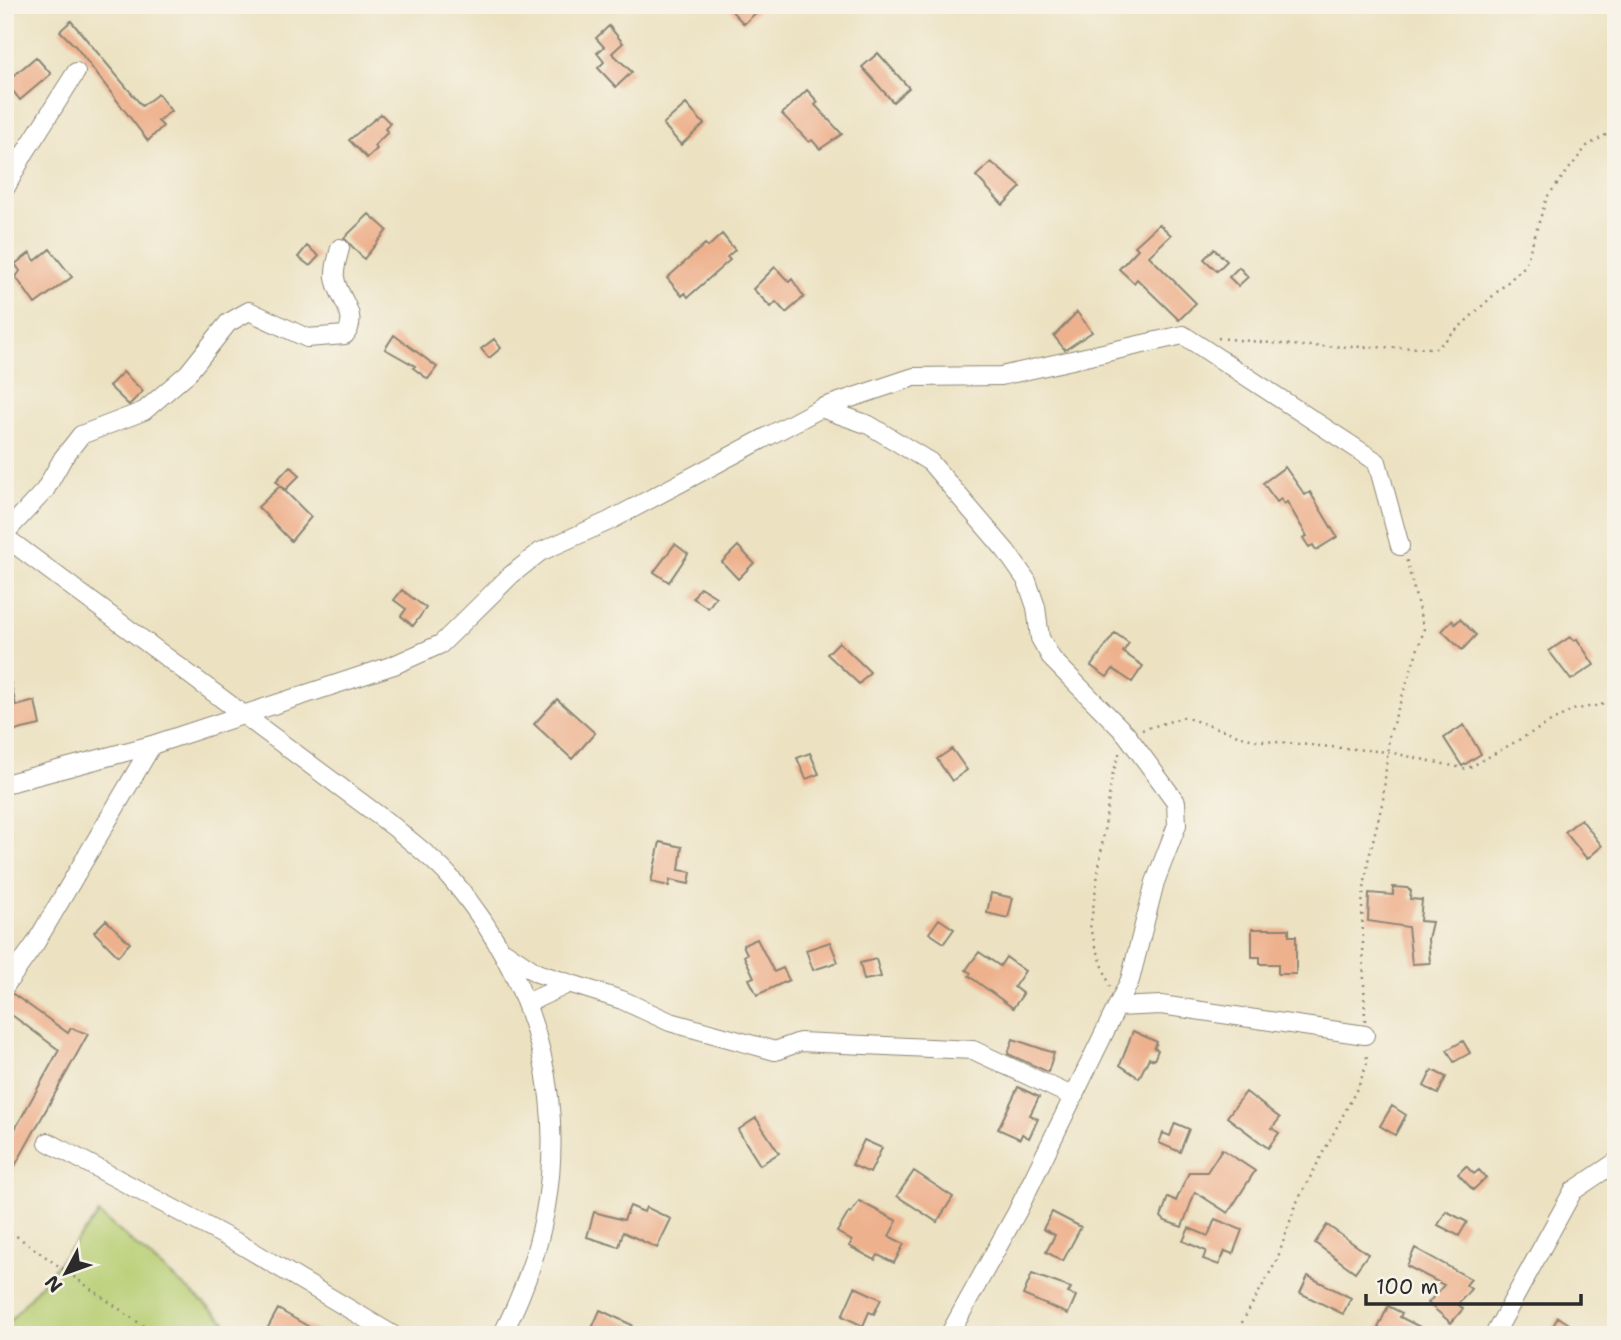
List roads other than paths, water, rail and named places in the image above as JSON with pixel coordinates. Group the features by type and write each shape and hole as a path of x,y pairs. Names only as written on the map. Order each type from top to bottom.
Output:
{"street":[{"path":"5,190 76,72"},
{"path":"340,248 335,275 351,318 350,329 345,335 307,338 249,311 238,314 217,335 188,373 144,411 80,435 45,490 5,535 356,796 448,875 503,951 527,1003 545,1062 552,1108 552,1157 538,1248 523,1294 502,1335"},
{"path":"5,784 152,745 246,716 394,665 441,644 511,575 540,552 609,521 821,408 914,377 1001,376 1183,335 1377,462 1400,546"},
{"path":"821,408 869,425 930,462 1006,551 1027,581 1036,607 1040,638 1052,659 1126,734 1175,802 1177,825 1155,882 1130,980 1017,1212 948,1335"},
{"path":"5,986 35,944 152,745"},
{"path":"503,951 537,973 622,1000 670,1022 775,1051 800,1042 973,1050 1074,1097"},
{"path":"527,1003 568,984"},
{"path":"1117,1007 1161,1005 1365,1035"},
{"path":"48,1142 240,1244 393,1335"},
{"path":"1494,1335 1573,1191 1616,1162"}]}
